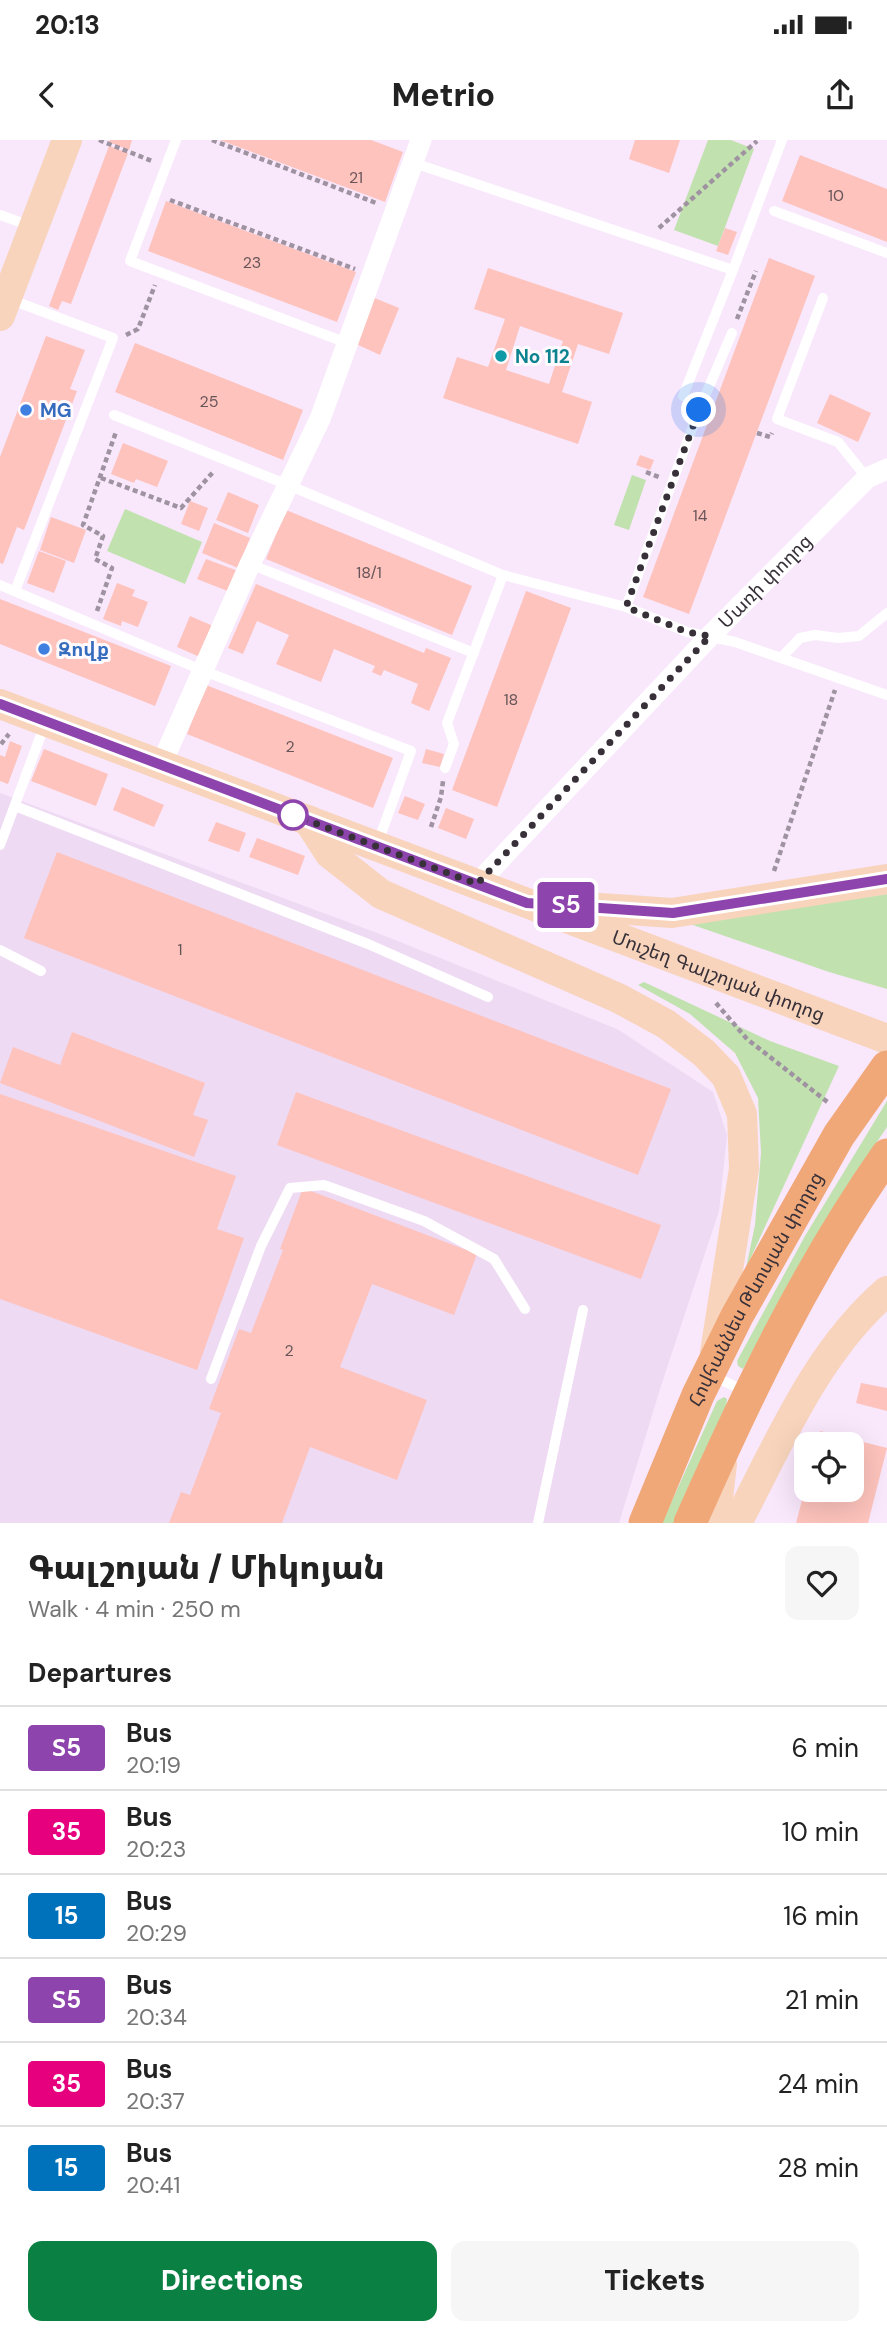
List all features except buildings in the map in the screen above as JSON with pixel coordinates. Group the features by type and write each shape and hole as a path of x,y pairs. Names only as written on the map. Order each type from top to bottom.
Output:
{"main road":[{"path":"2,303 66,140"},
{"name":"Մուշեղ Գալշոյան փողոց","path":"0,704 887,1039"},
{"path":"308,820 330,854 381,894 618,998 666,1024 704,1053 726,1076 742,1114 744,1169 711,1369"},
{"path":"527,903 673,913 887,878"},
{"name":"Հովհաննես Թևոսյան փողոց","path":"645,1523 698,1395 737,1316 839,1135 887,1067"},
{"path":"690,1523 749,1393 815,1269 887,1155"},
{"path":"737,1523 803,1397 828,1358 867,1308 887,1292"},
{"path":"715,1523 725,1445"}],"street":[{"path":"161,765 250,564 320,419 417,146"},
{"name":"Մառի փողոց","path":"477,884 710,636 867,478 887,469"}],"lane":[{"path":"176,140 130,261 347,343"},
{"path":"683,396 782,140"},
{"path":"417,146 645,241 733,270"},
{"path":"774,211 887,253"},
{"path":"0,215 33,227"},
{"path":"823,298 777,419 838,442 867,478"},
{"path":"2,303 113,338 15,591"},
{"path":"626,607 699,410 732,333"},
{"path":"114,415 503,575 626,607 687,632 710,636 887,695"},
{"path":"250,564 474,653"},
{"path":"445,768 454,744 447,723 503,575"},
{"path":"0,585 204,671 411,751 377,846"},
{"path":"782,659 800,638 815,635 838,638 859,636 887,613"},
{"path":"0,845 46,722"},
{"path":"15,806 368,944 488,997"},
{"path":"0,950 41,971"},
{"path":"211,1379 261,1246 290,1188 324,1185 424,1221 494,1259 525,1309"},
{"path":"538,1523 583,1310"},
{"path":"711,1369 749,1393"}],"path":[{"path":"99,140 137,155"},
{"path":"212,140 396,211"},
{"path":"645,241 757,141"},
{"path":"156,194 372,276"},
{"path":"732,333 755,271"},
{"path":"123,336 138,329 159,274"},
{"path":"93,623 113,568 94,559 103,536 83,525 117,436 114,415"},
{"path":"101,478 181,508 224,459"},
{"path":"646,472 655,475"},
{"path":"770,882 839,678"},
{"path":"430,828 441,797"},
{"path":"716,1003 747,1039 830,1104"}],"shaded area":[{"path":"0,793 380,934 617,1029 713,1092 727,1135 719,1211 619,1523 0,1523"}],"green space":[{"path":"708,140 731,140 754,149 718,246 674,230"},
{"path":"632,475 646,480 629,530 614,525"},
{"path":"125,509 202,542 185,584 107,551"},
{"path":"887,894 887,989 690,924"},
{"path":"644,982 770,1041 839,1066 746,1268 755,1225 761,1153 758,1098 735,1053 690,1014 638,985"},
{"path":"887,1101 887,1127 858,1170 743,1369 738,1366 737,1361 805,1236"},
{"path":"724,1397 727,1399 726,1407 676,1523 662,1523 717,1401"}],"bus line":[{"name":"Տ5","path":"0,704 527,903 673,913 887,879"}],"place":[{"name":"No 112","path":"501,356"},
{"name":"MG","path":"26,410"},
{"name":"Զովք","path":"44,649"}],"route":[{"path":"293,815 477,884 710,636 687,632 626,607 699,410"}]}
